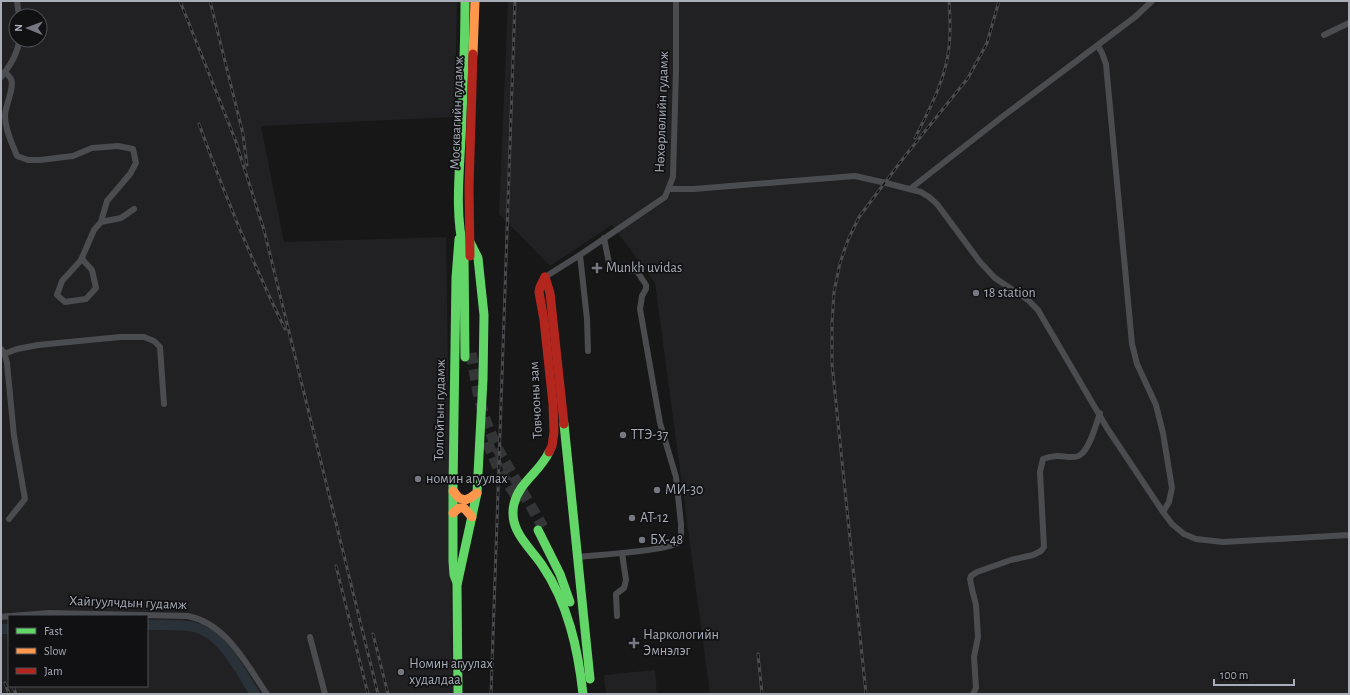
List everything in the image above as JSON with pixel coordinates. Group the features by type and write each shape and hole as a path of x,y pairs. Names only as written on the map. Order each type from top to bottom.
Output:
{"main road":[{"name":"Москвагийн гудамж","path":"465,1 465,46 458,201 460,235 464,252 468,355 470,242 469,188 474,1"},
{"name":"Толгойтын гудамж","path":"457,585 454,575 453,561 453,491 456,285 457,252 460,235"},
{"name":"Толгойтын гудамж","path":"458,694 457,585 477,493 484,315 478,258 470,242"},
{"name":"Товчооны зам","path":"545,277 538,291 543,311 552,396 554,438 552,448 546,460 527,478 518,490 513,502 513,516 518,535 542,565 555,586 572,631 581,667 583,694"},
{"name":"Товчооны зам","path":"545,277 553,317 591,694"},
{"path":"453,491 463,500 468,500 477,493"},
{"path":"453,513 459,508 463,507 467,509 472,517"},
{"path":"572,631 574,625 573,613 560,574 541,528 563,563 578,613 584,619"}],"street":[{"name":"Нөхөрлөлийн гудамж","path":"545,277 666,197 673,177 676,1"},
{"path":"910,189 1002,117 1098,46 1135,17 1152,1"},
{"path":"1324,35 1349,23"},
{"path":"1098,46 1106,64 1132,344 1137,364 1152,395 1158,412 1171,481 1171,495 1168,505 1163,512"},
{"path":"18,48 11,65 3,74 12,80 12,88 7,103 5,116 6,129 17,156 28,160 40,160 73,156 92,148 118,146 133,149 136,163 130,174 107,201 101,222 94,230 81,260 62,281 57,295 65,302 86,299 96,288 92,270 82,259 81,260"},
{"path":"669,188 694,189 855,176 921,192 937,204 980,262 995,278 1028,300 1038,310 1100,413 1107,428 1163,512 1172,524 1184,534 1196,539 1223,542 1349,535"},
{"path":"101,222 120,218 134,209"},
{"path":"578,557 662,548 678,544 681,541 681,524 676,477 660,423 640,309 642,296 646,289 646,285 637,272 615,269 609,263 604,238"},
{"path":"580,255 587,319 588,351"},
{"path":"9,519 25,499 14,436 8,364 3,351 38,345 120,337 144,337 154,341 160,347 164,404"},
{"path":"973,694 976,688 974,657 978,637 976,605 970,579 977,572 1011,560 1033,555 1041,551 1044,547 1040,472 1043,459 1048,457 1075,457 1081,455 1090,442 1100,413"},
{"path":"618,616 616,594 624,588 626,580 622,553"},
{"name":"Хайгуулчдын гудамж","path":"23,615 49,613 142,615"},
{"name":"Хайгуулчдын гудамж","path":"148,615 188,616 197,618 214,627 229,640 267,694"},
{"path":"310,637 325,694"}],"shaded area":[{"path":"1,1 457,1 455,117 261,126 284,242 446,237 453,694 1,694"},
{"path":"508,1 1349,1 1349,694 710,694 655,283 612,225 550,266 499,214"},
{"path":"655,670 657,694 606,694 604,675"}],"waterway":[{"path":"148,625 183,625 204,631 222,645 255,694"},
{"path":"1,629 8,629"}],"tunnel":[{"path":"471,353 479,398 486,422 497,448 543,527"},
{"path":"487,442 499,470 520,502"}],"railway":[{"path":"180,1 235,139 264,230 378,694"},
{"path":"210,1 243,134 247,165"},
{"path":"491,694 515,1"},
{"path":"915,138 941,82 947,59 950,41 949,1"},
{"path":"866,694 832,364 834,292 840,263 848,240 859,217 905,156 968,78 987,43 999,1"},
{"path":"199,124 239,227 285,329"},
{"path":"336,566 368,694"},
{"path":"373,634 388,694"},
{"path":"758,654 762,694"},
{"path":"5,683 9,694"},
{"path":"13,687 16,694"}],"traffic: fast":[{"path":"465,1 464,70 458,196 459,224 464,252 465,357"},
{"path":"457,583 454,575 453,561 453,487 456,278 459,239"},
{"path":"458,694 457,585 477,493 483,379 484,315 478,258 470,242"},
{"path":"564,424 590,679"},
{"path":"549,452 520,489 514,504 514,522 521,537 542,565 559,595 575,643 583,694"},
{"path":"538,530 560,574 570,602"}],"traffic: slow":[{"path":"473,54 475,1"},
{"path":"453,491 459,498 465,500 477,493"},
{"path":"453,513 459,508 464,508 472,517"}],"traffic: jam":[{"path":"470,256 469,188 473,54"},
{"path":"545,277 539,292 544,320 553,404 554,432 552,446 549,452"},
{"path":"545,277 550,293 564,424"}],"place":[{"name":"Munkh uvidas","path":"597,268"},
{"name":"18 station","path":"976,293"},
{"name":"ТТЭ-37","path":"623,435"},
{"name":"номин агуулах","path":"418,479"},
{"name":"МИ-30","path":"657,490"},
{"name":"АТ-12","path":"632,518"},
{"name":"БХ-48","path":"642,540"},
{"name":"Наркологийн Эмнэлэг","path":"634,643"},
{"name":"Номин агуулах худалдаа","path":"401,672"}]}
